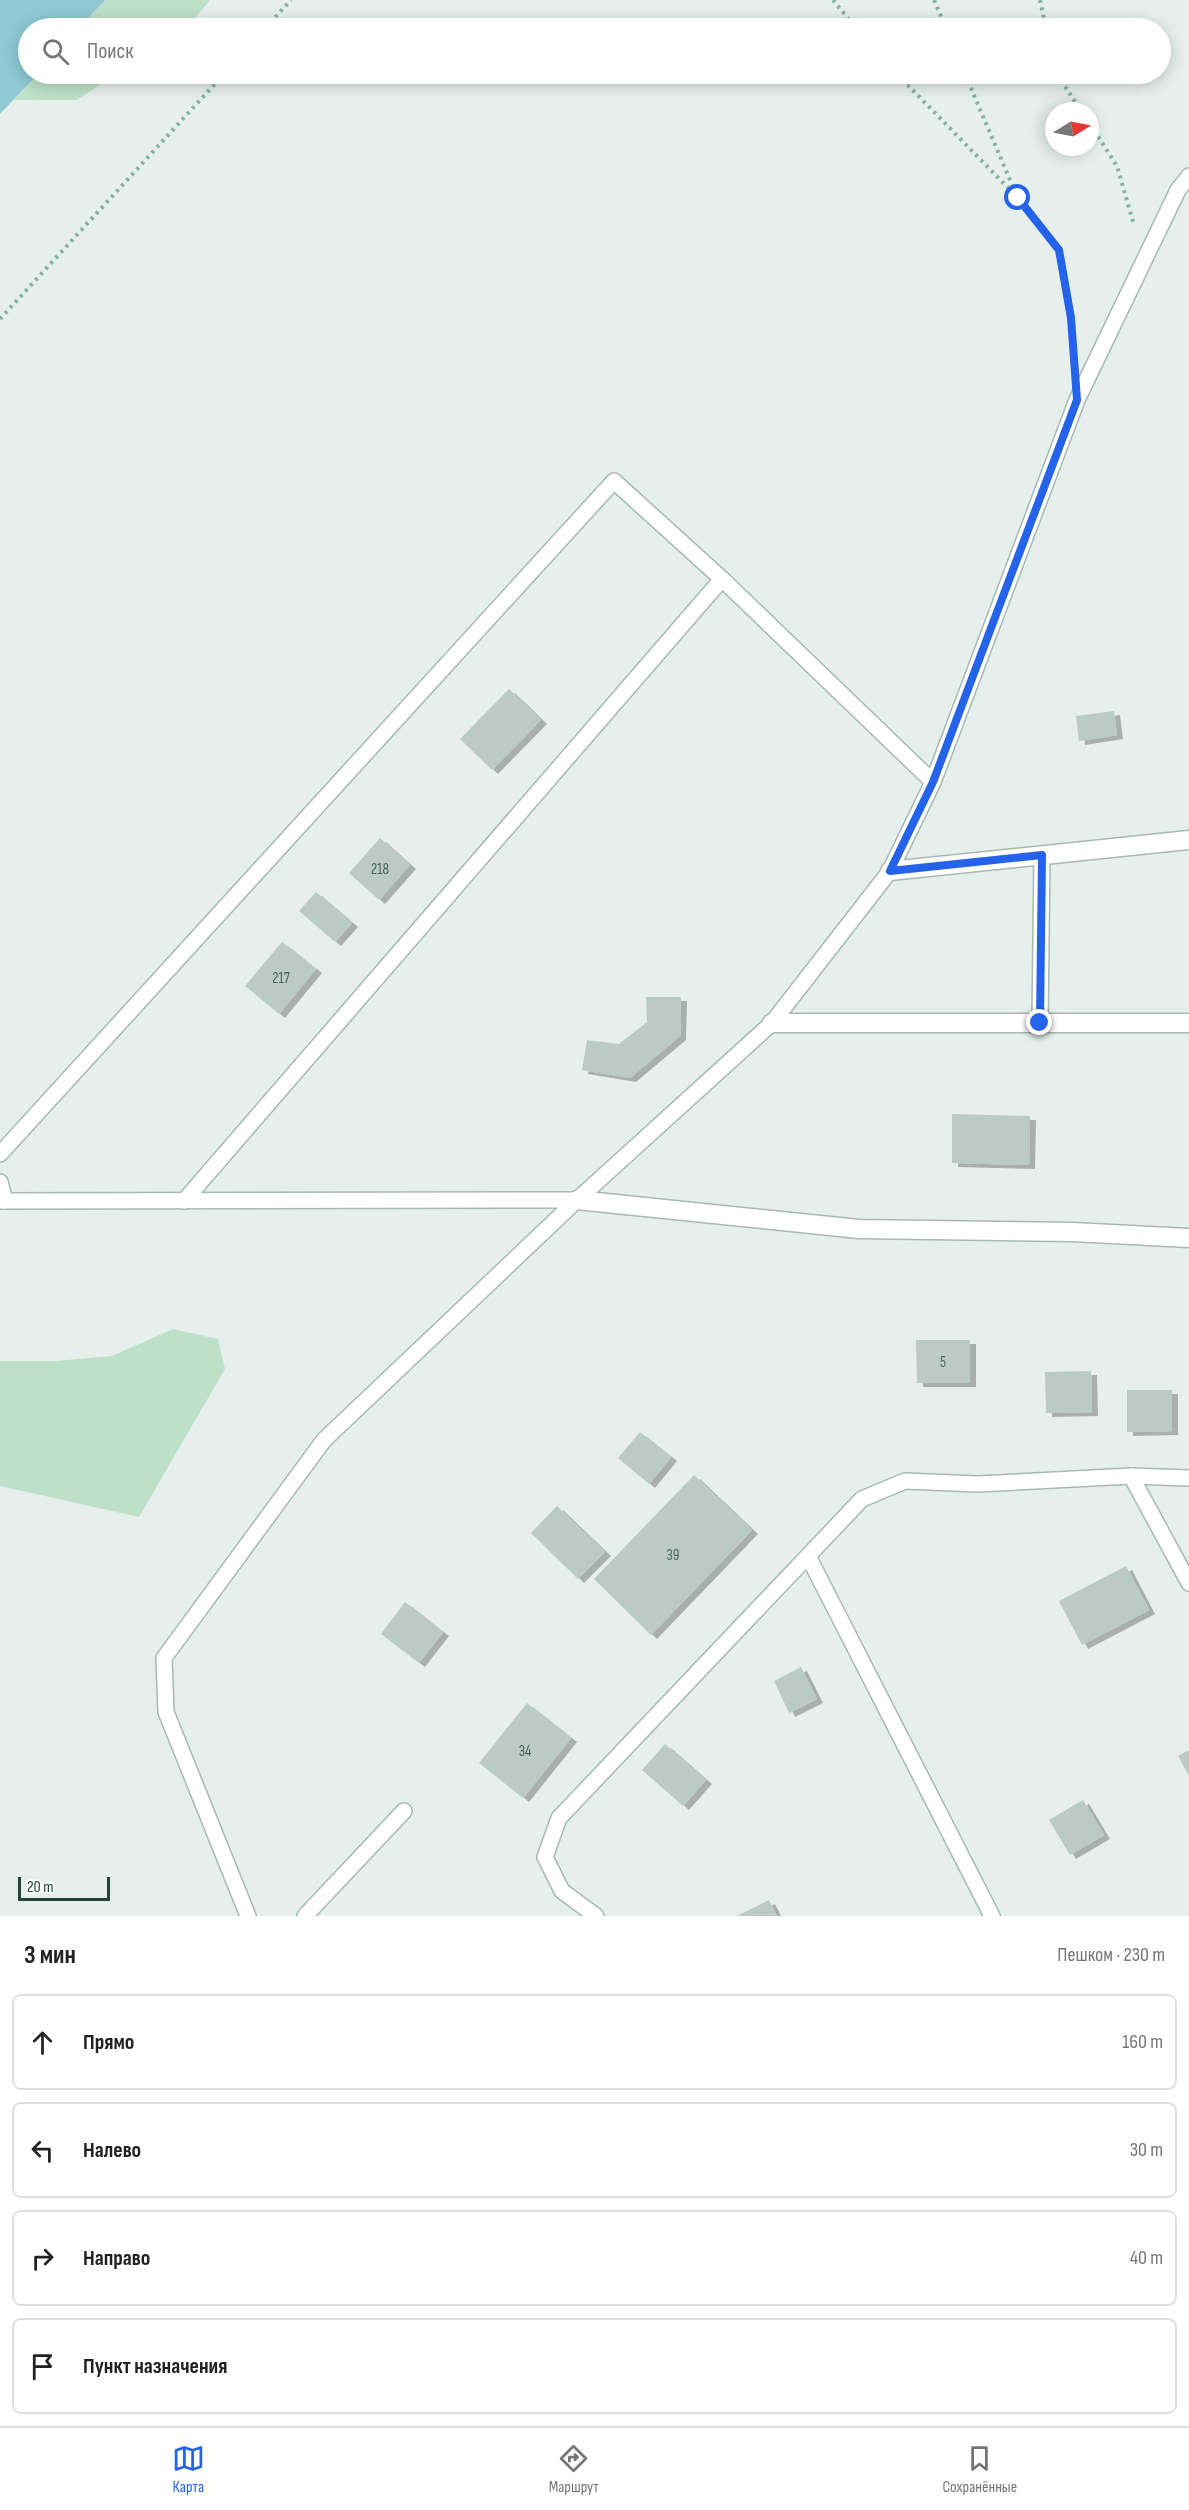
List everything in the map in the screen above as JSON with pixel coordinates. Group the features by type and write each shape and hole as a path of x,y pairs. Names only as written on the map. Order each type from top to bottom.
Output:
{"street":[{"path":"890,871 1189,840"},
{"path":"772,1023 1189,1023"},
{"path":"577,1200 859,1229 1073,1232 1189,1238"}],"lane":[{"path":"248,1916 166,1712 164,1658 324,1440 577,1200 772,1023 890,871 933,782 1077,400 1178,190 1189,177"},
{"path":"0,1154 614,481 722,579 933,782"},
{"path":"184,1201 722,579"},
{"path":"1040,1023 1042,855"},
{"path":"0,1182 2,1201 577,1200"},
{"path":"1131,1476 1189,1583"},
{"path":"596,1916 562,1891 545,1857 559,1818 862,1499 905,1480 978,1484 1131,1476 1189,1478"},
{"path":"808,1556 992,1916"},
{"path":"305,1916 404,1811"}],"path":[{"path":"274,18 291,0"},
{"path":"833,0 848,18"},
{"path":"934,0 942,18"},
{"path":"1041,0 1044,18"},
{"path":"0,319 215,84"},
{"path":"907,84 1018,198 1059,250 1071,318 1074,353"},
{"path":"969,84 1018,198"},
{"path":"1064,84 1076,102"},
{"path":"1099,138 1117,166 1145,260"}],"green space":[{"path":"105,0 210,0 195,18 88,18"},
{"path":"29,84 101,84 77,100 14,100"},
{"path":"173,1329 218,1339 225,1369 139,1517 0,1486 0,1361 56,1361 112,1356"}],"water":[{"path":"0,0 105,0 88,18 18,18 18,84 28,84 0,114"}],"building":[{"path":"509,689 541,720 492,770 460,739"},
{"path":"1114,711 1117,735 1079,741 1076,716"},
{"path":"380,838 410,865 379,900 349,873"},
{"path":"316,892 352,923 335,942 299,911"},
{"path":"282,942 316,969 279,1014 245,986"},
{"path":"646,997 681,997 680,1036 630,1078 582,1070 587,1040 619,1044 647,1022"},
{"path":"952,1114 1030,1116 1029,1165 952,1163"},
{"path":"916,1340 970,1340 970,1383 917,1383"},
{"path":"1091,1371 1092,1412 1046,1413 1045,1372"},
{"path":"1127,1390 1172,1390 1172,1431 1127,1432"},
{"path":"640,1432 671,1457 649,1484 618,1458"},
{"path":"694,1475 752,1530 651,1635 594,1579"},
{"path":"557,1506 605,1552 578,1579 531,1533"},
{"path":"1126,1566 1149,1610 1082,1645 1059,1601"},
{"path":"405,1602 443,1632 419,1663 381,1634"},
{"path":"801,1667 817,1699 789,1713 774,1681"},
{"path":"527,1703 571,1738 523,1798 479,1763"},
{"path":"665,1744 706,1780 683,1806 642,1770"},
{"path":"1189,1750 1189,1776 1178,1756"},
{"path":"1083,1800 1104,1835 1070,1855 1049,1820"},
{"path":"769,1900 777,1916 737,1916"}],"route":[{"path":"1018,198 1059,250 1071,318 1077,400 933,782 890,871 1042,855 1040,1023"}]}
